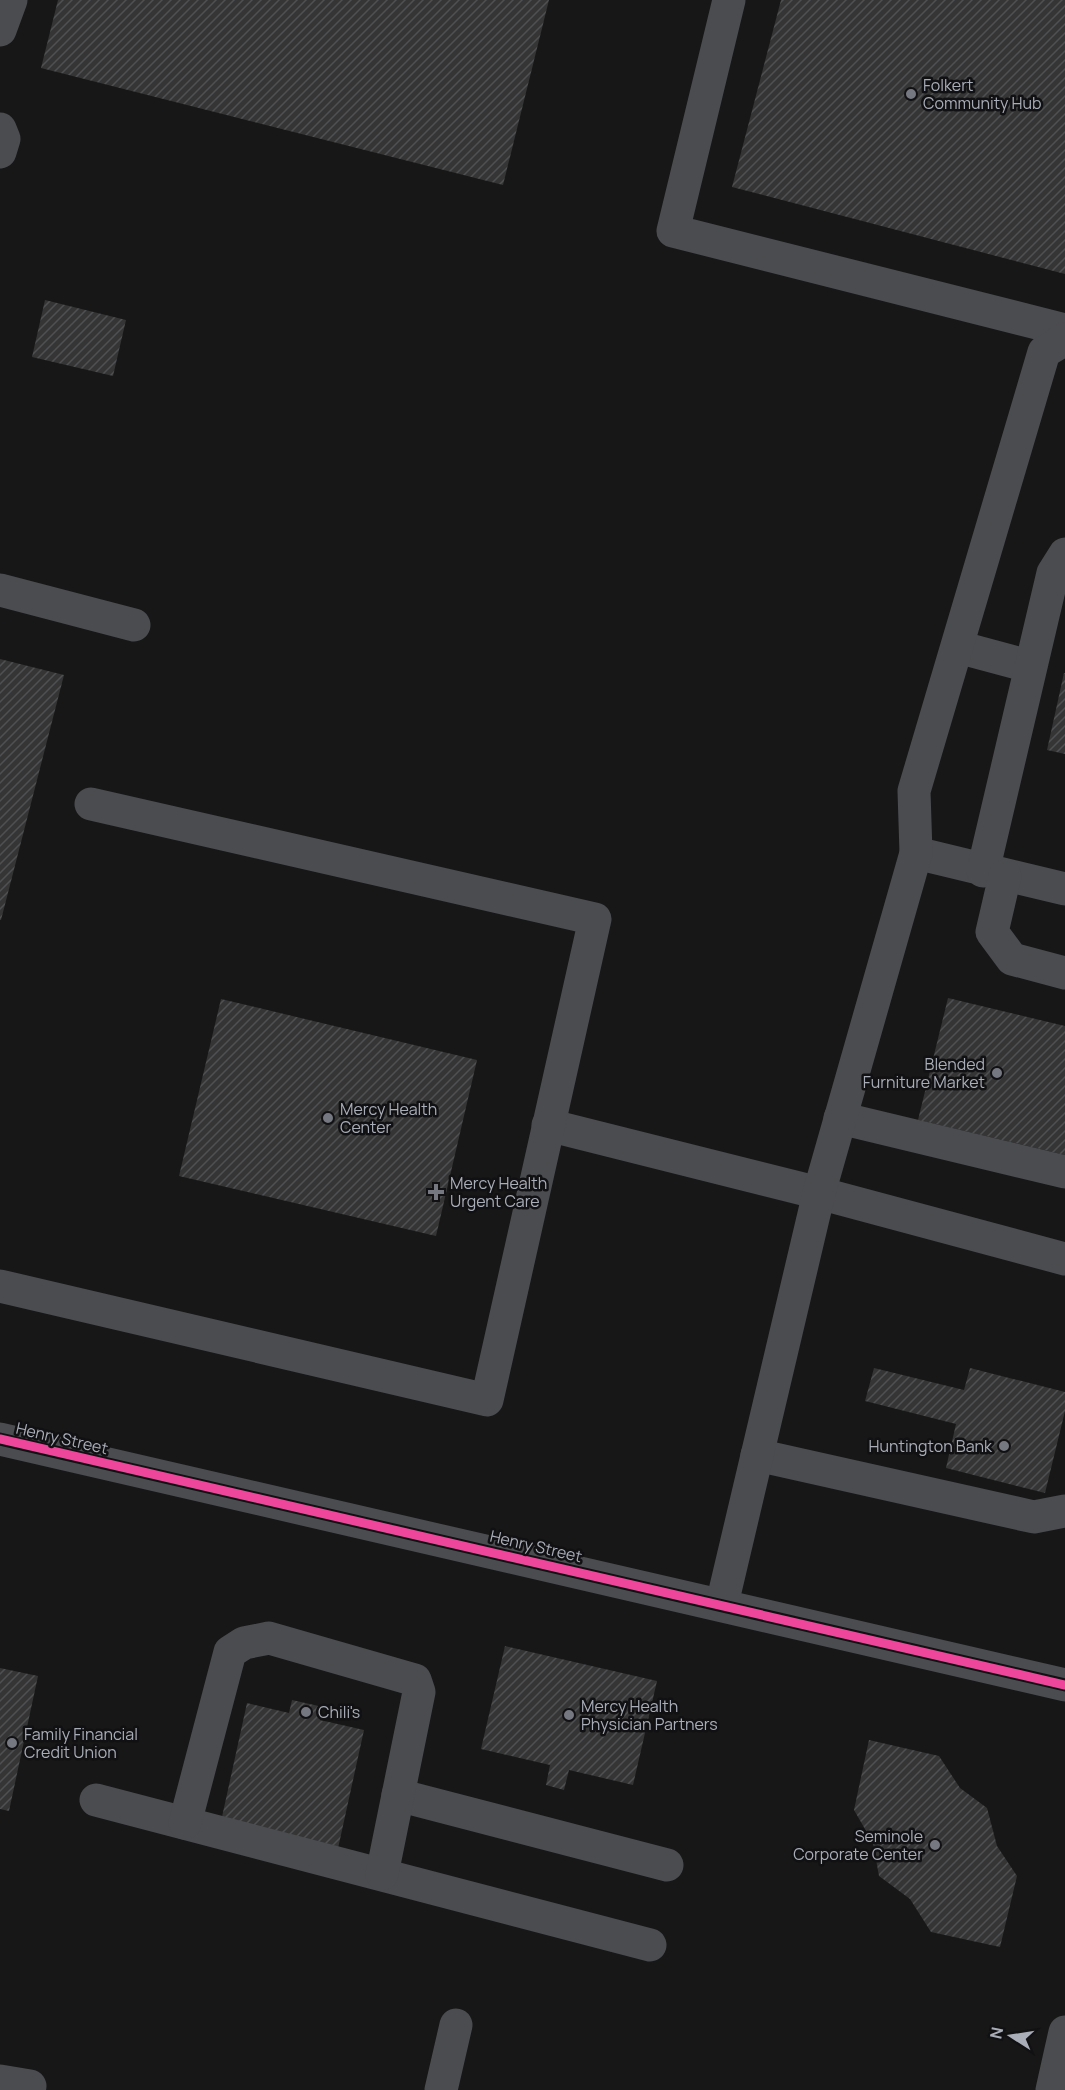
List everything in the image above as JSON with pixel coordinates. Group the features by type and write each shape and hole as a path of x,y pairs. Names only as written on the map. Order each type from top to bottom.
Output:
{"street":[{"path":"0,30 11,0"},
{"path":"729,0 673,231 1065,330"},
{"path":"0,129 4,139 0,152"},
{"path":"722,1604 819,1193 916,853 914,791 1044,352 1065,339"},
{"path":"1065,554 1053,573 1029,666 994,873 992,932 1012,959 1065,973"},
{"path":"0,590 134,626"},
{"path":"958,647 1029,666"},
{"path":"0,1286 487,1400 595,919 91,804"},
{"path":"916,853 1065,890"},
{"path":"840,1118 1065,1172"},
{"path":"548,1125 819,1193 1065,1259"},
{"name":"Henry Street","path":"0,1439 1065,1685"},
{"path":"757,1455 1034,1517 1065,1511"},
{"path":"185,1823 230,1652 244,1643 269,1638 415,1680 419,1692 382,1874"},
{"path":"398,1795 667,1865"},
{"path":"96,1800 650,1944"},
{"path":"441,2090 456,2025"},
{"path":"1052,2090 1065,2032"}],"building":[{"path":"58,0 549,0 503,185 41,68"},
{"name":"Folkert Community Hub","path":"781,0 1065,0 1065,274 732,187"},
{"path":"45,300 126,320 113,376 32,357"},
{"path":"0,659 64,675 1,920 0,920"},
{"path":"1065,673 1065,754 1047,750"},
{"name":"Blended Furniture Market","path":"948,998 1065,1026 1065,1155 918,1120"},
{"name":"Mercy Health Center","path":"221,999 477,1060 436,1236 179,1176"},
{"name":"Huntington Bank","path":"874,1368 964,1390 970,1368 1065,1392 1065,1411 1045,1493 946,1468 956,1424 865,1401"},
{"name":"Mercy Health Physician Partners","path":"505,1646 657,1681 633,1785 569,1770 564,1790 546,1785 550,1765 481,1749"},
{"name":"Family Financial Credit Union","path":"0,1668 38,1676 9,1811 0,1809"},
{"path":"292,1700 323,1707 320,1720 364,1730 337,1853 220,1826 247,1703 289,1713"},
{"name":"Seminole Corporate Center","path":"869,1740 939,1756 960,1788 987,1808 997,1846 1017,1876 1000,1947 931,1932 910,1899 879,1876 873,1843 854,1810"}],"cycle path":[{"path":"0,1439 1065,1685"}],"place":[{"name":"Folkert Community Hub","path":"911,94"},
{"name":"Blended Furniture Market","path":"997,1073"},
{"name":"Mercy Health Center","path":"328,1118"},
{"name":"Mercy Health Urgent Care","path":"436,1192"},
{"name":"Huntington Bank","path":"1004,1446"},
{"name":"Chili's","path":"306,1712"},
{"name":"Mercy Health Physician Partners","path":"569,1715"},
{"name":"Family Financial Credit Union","path":"12,1743"},
{"name":"Seminole Corporate Center","path":"935,1845"}]}
